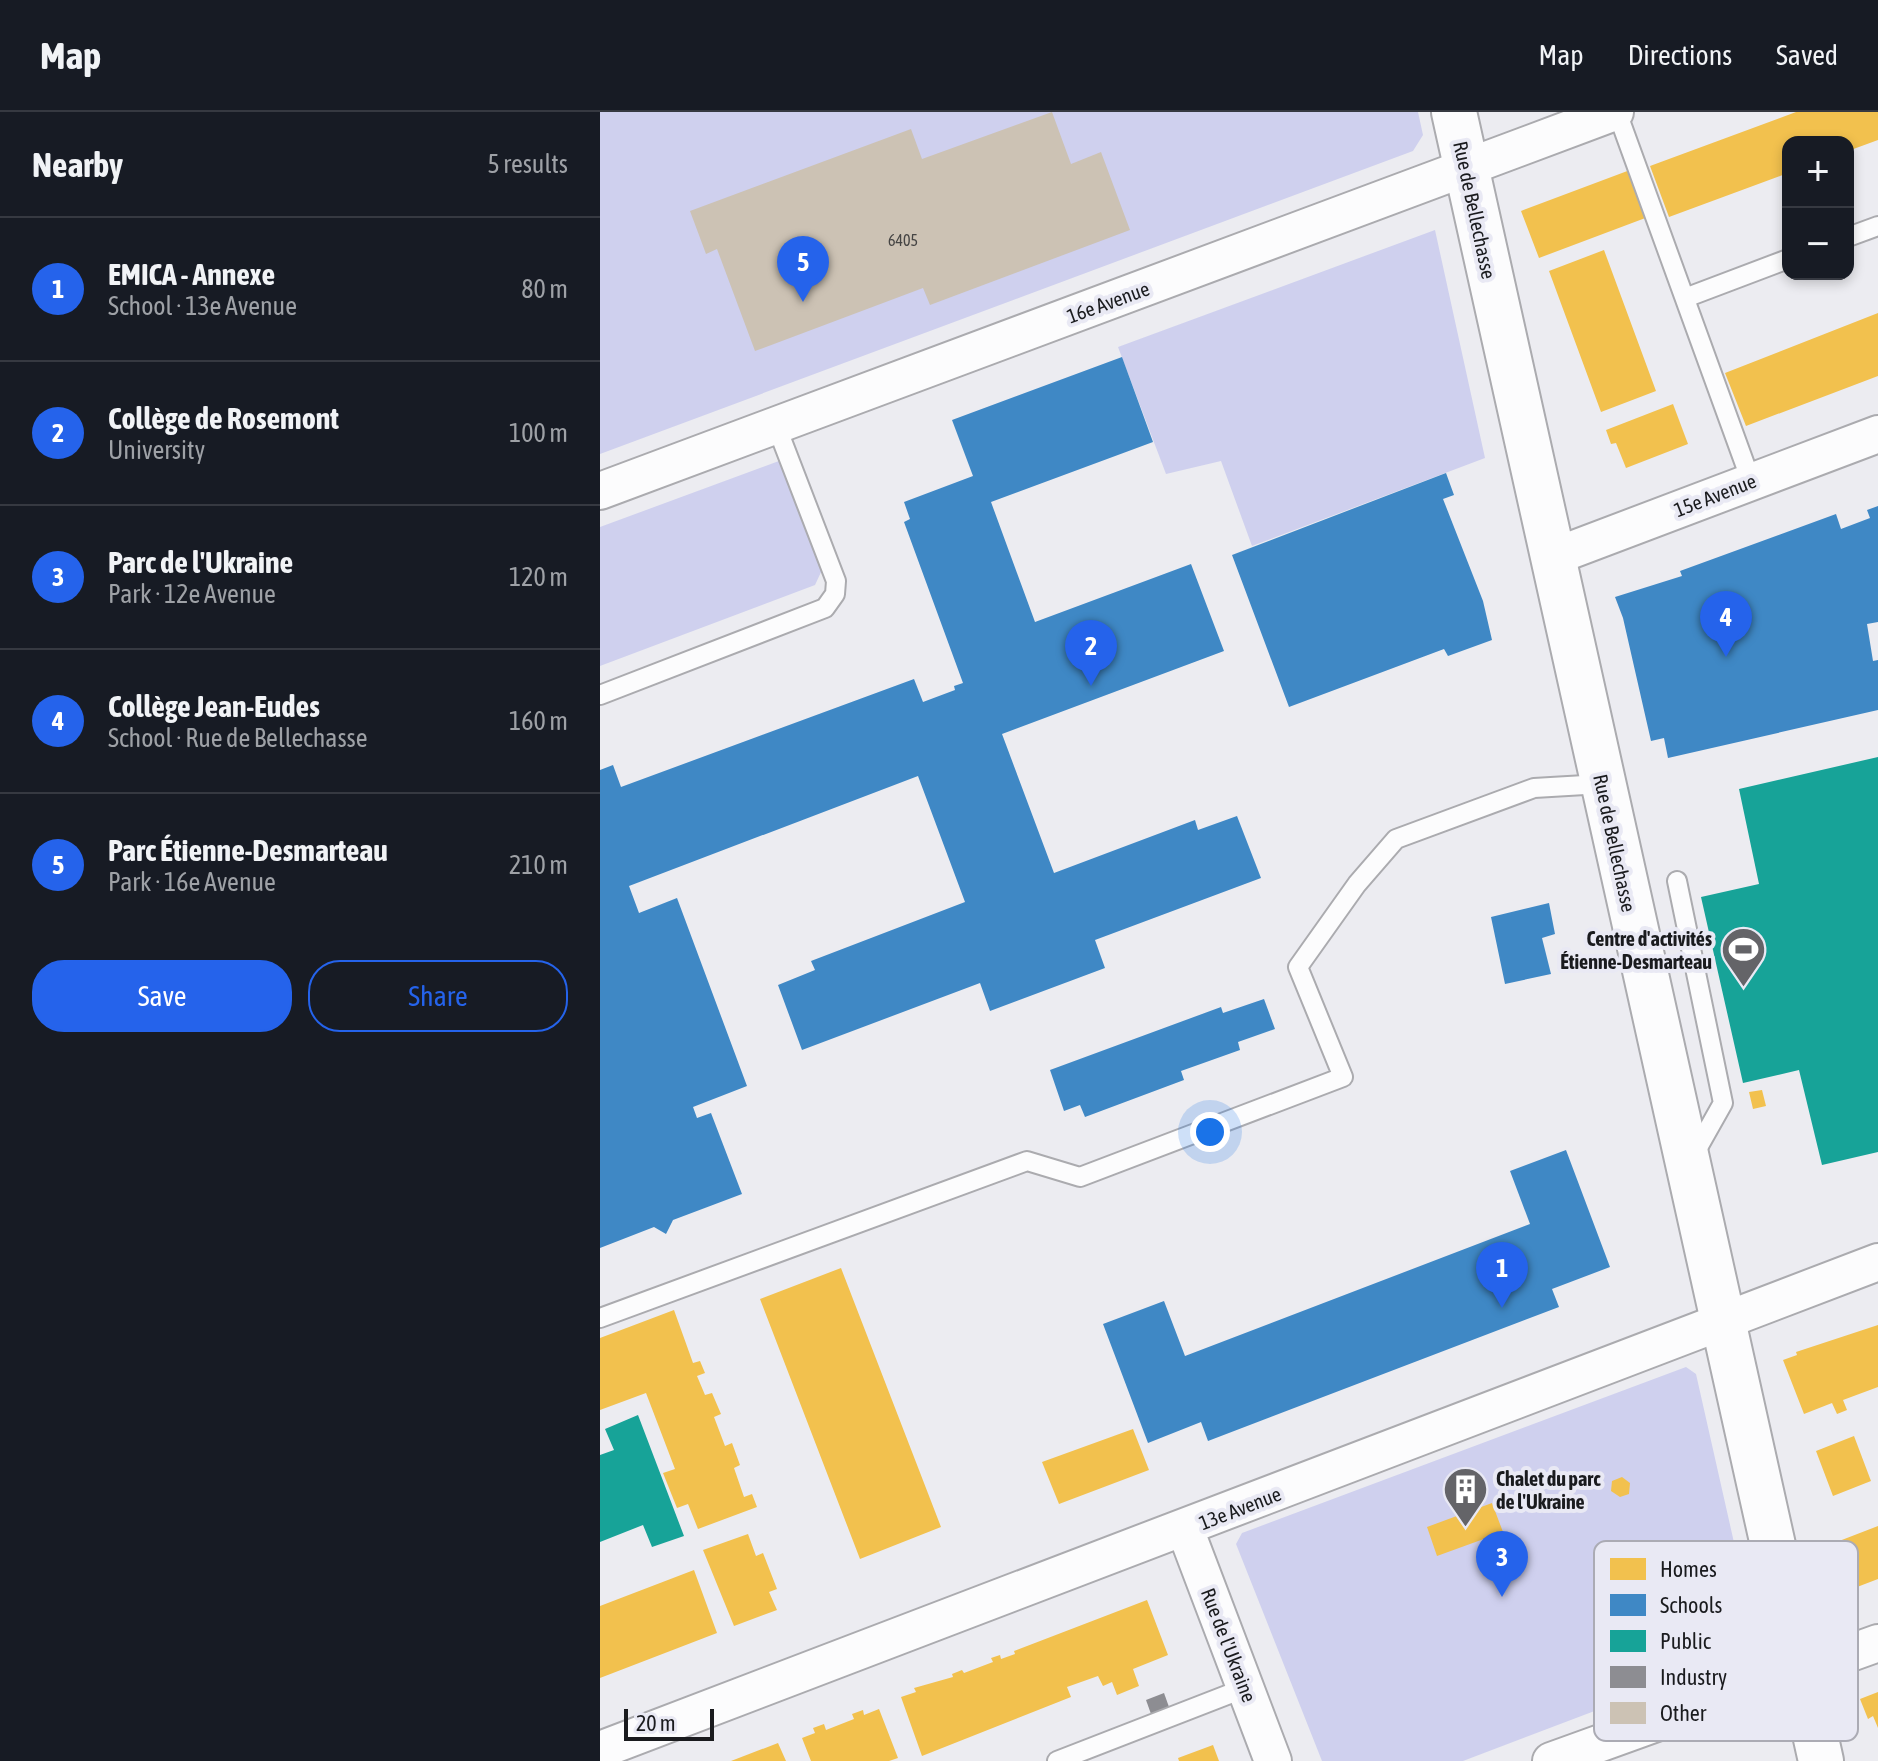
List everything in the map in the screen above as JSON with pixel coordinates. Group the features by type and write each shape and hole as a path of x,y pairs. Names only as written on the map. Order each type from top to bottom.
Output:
{"street":[{"name":"Rue de Bellechasse","path":"1454,112 1686,1169 1774,1541"},
{"name":"16e Avenue","path":"600,491 1616,112"},
{"name":"15e Avenue","path":"1553,557 1878,434"},
{"name":"13e Avenue","path":"600,1750 1878,1262"},
{"name":"Rue de l'Ukraine","path":"1185,1529 1273,1761"},
{"path":"1858,1650 1878,1643"},
{"path":"1551,1761 1606,1741"},
{"name":"Rue de Bellechasse","path":"1817,1741 1821,1761"}],"lane":[{"path":"1616,112 1751,481"},
{"path":"1854,235 1878,226"},
{"path":"1685,298 1782,261"},
{"path":"600,695 825,608 835,594 836,581 776,425"},
{"path":"600,1318 1027,1161 1080,1177 1343,1077 1298,967 1357,884 1396,839 1534,788 1602,784"},
{"path":"1677,881 1723,1103 1686,1169"},
{"path":"1057,1761 1245,1688"}],"shaded area":[{"path":"600,112 1418,112 1423,135 1413,151 600,454"},
{"path":"1435,230 1485,458 1252,546 1221,461 1166,474 1118,347"},
{"path":"779,461 822,570 815,585 600,666 600,527"},
{"path":"1686,1367 1696,1374 1734,1541 1594,1541 1594,1711 1463,1761 1322,1761 1236,1544 1242,1533"}],"building: Homes":[{"path":"1796,112 1878,112 1878,140 1854,149 1854,136 1782,136 1782,175 1669,217 1650,166"},
{"path":"1630,170 1648,217 1539,258 1521,211"},
{"path":"1604,250 1656,391 1601,412 1549,271"},
{"path":"1878,313 1878,376 1746,426 1725,373"},
{"path":"1673,404 1688,444 1626,468 1616,443 1611,444 1606,430"},
{"path":"1762,1090 1766,1106 1753,1109 1749,1092"},
{"path":"841,1268 941,1527 860,1559 760,1299"},
{"path":"674,1310 693,1363 700,1361 705,1373 697,1376 705,1395 712,1393 721,1414 714,1417 725,1446 732,1443 740,1465 734,1468 744,1497 752,1494 757,1507 698,1529 688,1504 677,1508 663,1473 675,1469 646,1393 600,1410 600,1338"},
{"path":"1878,1325 1878,1387 1843,1400 1847,1410 1837,1414 1832,1403 1804,1414 1783,1360 1797,1355 1796,1352"},
{"path":"1133,1429 1149,1470 1059,1504 1042,1462"},
{"path":"1854,1436 1871,1481 1833,1496 1816,1451"},
{"path":"1622,1477 1630,1483 1629,1494 1620,1497 1611,1491 1612,1481"},
{"name":"Chalet du parc de l'Ukraine","path":"1492,1503 1503,1532 1437,1556 1427,1527"},
{"path":"1878,1526 1878,1579 1858,1587 1858,1541 1839,1541"},
{"path":"748,1534 756,1556 763,1553 777,1589 769,1592 777,1610 734,1626 703,1550"},
{"path":"694,1570 717,1633 600,1678 600,1606"},
{"path":"1147,1600 1168,1655 1133,1669 1139,1686 1117,1695 1112,1682 1103,1686 1098,1676 1067,1687 1071,1697 922,1756 901,1697 916,1692 914,1688 993,1662 991,1658 1000,1655 1001,1659 1015,1654 1014,1651"},
{"path":"1878,1692 1878,1728 1873,1716 1868,1719 1860,1699"},
{"path":"879,1709 898,1758 889,1761 811,1761 802,1738 815,1733 813,1728 824,1724 826,1730 854,1719 852,1714 863,1710 864,1715"},
{"path":"778,1743 786,1761 731,1761"},
{"path":"1213,1745 1219,1761 1179,1761 1178,1758"}],"building: Schools":[{"path":"1122,357 1153,442 991,502 1035,622 1191,564 1224,651 1002,734 1054,873 1195,820 1198,830 1237,816 1261,878 1095,940 1105,968 990,1011 980,983 802,1050 778,985 815,970 811,961 965,902 918,776 629,886 639,913 677,898 747,1086 693,1107 697,1118 711,1113 742,1194 673,1220 666,1234 654,1227 600,1248 600,770 613,765 621,787 914,679 923,702 955,690 954,686 963,683 904,522 910,519 904,502 973,476 952,420"},
{"path":"1446,473 1454,495 1443,499 1483,601 1492,640 1448,656 1444,649 1289,707 1232,555"},
{"path":"1878,506 1878,622 1867,624 1873,661 1878,660 1878,710 1668,758 1664,738 1651,741 1623,618 1615,597 1682,576 1680,571 1836,514 1841,529 1870,518 1867,510"},
{"path":"1549,903 1555,934 1542,938 1551,974 1505,984 1491,917"},
{"path":"1264,999 1275,1029 1238,1042 1240,1050 1181,1071 1184,1080 1085,1117 1080,1105 1064,1111 1050,1070 1221,1007 1223,1013"},
{"path":"1566,1150 1610,1267 1552,1289 1559,1307 1208,1441 1201,1422 1148,1443 1103,1324 1164,1301 1185,1356 1530,1224 1510,1171"}],"building: Public":[{"path":"1878,757 1878,1152 1822,1165 1799,1070 1743,1083 1701,897 1759,884 1739,789"},
{"path":"638,1415 684,1536 652,1547 643,1525 600,1542 600,1455 614,1450 605,1429"}],"building: Industry":[{"path":"1164,1693 1169,1707 1151,1714 1146,1700"}],"building: Other":[{"path":"1052,112 1071,164 1101,152 1130,230 930,305 923,288 755,351 717,249 706,254 690,211 911,129 922,159"}],"place":[{"name":"Parc Étienne-Desmarteau","path":"803,302"},
{"name":"Collège Jean-Eudes","path":"1726,657"},
{"name":"Collège de Rosemont","path":"1091,686"},
{"name":"Centre d'activités Étienne-Desmarteau","path":"1743,988"},
{"name":"EMICA - Annexe","path":"1502,1308"},
{"name":"Chalet du parc de l'Ukraine","path":"1465,1529"},
{"name":"Parc de l'Ukraine","path":"1502,1597"}]}
